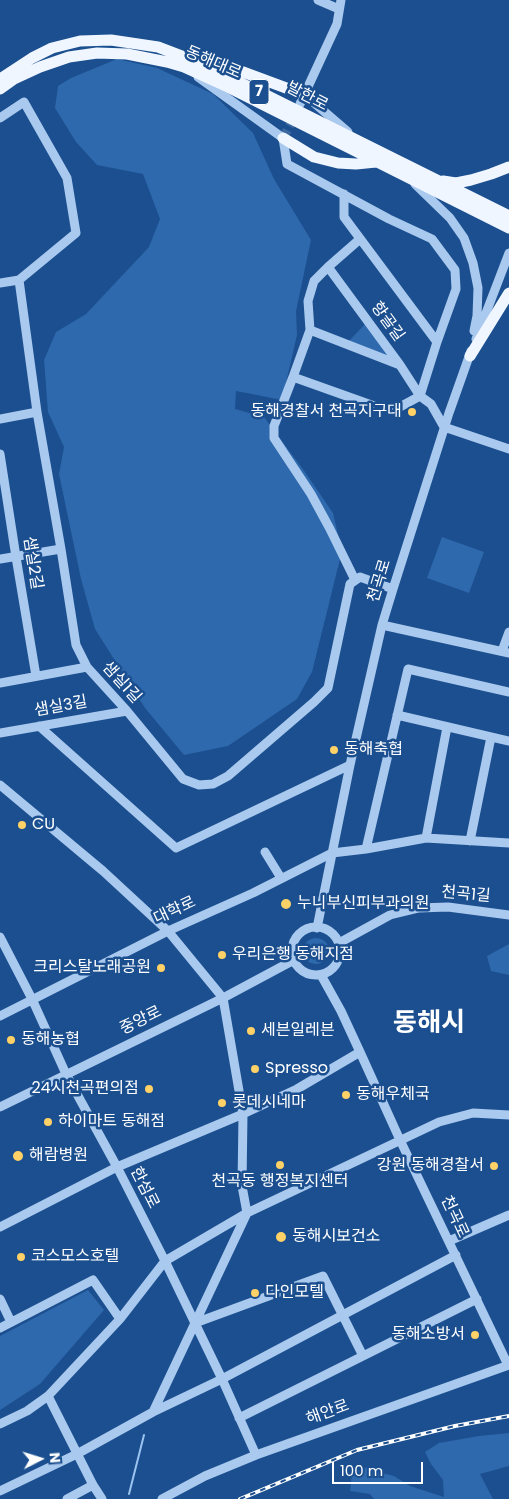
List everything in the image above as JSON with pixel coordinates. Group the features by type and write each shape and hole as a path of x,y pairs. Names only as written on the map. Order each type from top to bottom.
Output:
{"main road":[{"name":"발한로","path":"0,79 32,58 52,48 80,41 111,40 158,47 184,62 262,93 509,216"},
{"name":"동해대로","path":"0,89 40,67 69,57 97,53 127,54 184,62 376,162 509,228"},
{"path":"184,62 208,59 302,99"},
{"path":"283,138 314,157 356,164 376,162"},
{"path":"437,181 456,183 509,167"},
{"path":"470,356 509,293"}],"street":[{"path":"318,0 340,4 338,24 302,99 356,140"},
{"path":"184,62 283,138 287,164 389,219 432,239 455,270 456,288 420,396 398,408 380,408 293,377"},
{"path":"0,118 24,102 67,178 76,233 19,280 0,283"},
{"path":"409,178 450,218 464,238 473,263 478,288 477,316 470,356"},
{"path":"344,194 344,217 437,342"},
{"path":"360,239 314,281 308,301 310,330 274,426 274,438 311,494 355,580 360,577 392,589"},
{"name":"천곡로","path":"317,928 350,765 392,589 444,427 509,253"},
{"name":"항골길","path":"328,267 400,365 420,396 432,404 444,427"},
{"name":"샘실1길","path":"19,280 37,412 76,645 87,667 127,711 183,779 199,785 213,784 228,776 328,688 350,584 355,580"},
{"path":"310,330 400,365"},
{"path":"0,418 37,412"},
{"path":"444,427 509,448"},
{"name":"샘실2길","path":"0,454 36,676"},
{"path":"0,559 61,549"},
{"path":"382,625 506,652 509,632"},
{"path":"0,683 87,667"},
{"path":"366,849 408,669 509,692"},
{"name":"샘실3길","path":"0,733 127,711"},
{"path":"397,715 509,741"},
{"path":"39,726 176,848 350,765"},
{"path":"426,838 447,726"},
{"path":"470,841 491,737"},
{"path":"0,785 103,871 168,931 223,998 243,1114 242,1186 247,1213 153,1412"},
{"name":"대학로","path":"0,1016 168,931 253,893 332,853 426,838 509,843"},
{"path":"265,852 280,878"},
{"name":"천곡1길","path":"339,943 390,915 419,908 448,907 509,915"},
{"path":"321,928 331,932 339,943 340,952 336,964 328,972 321,975 308,974 300,969 294,960 293,944 304,930 321,928"},
{"name":"한섬로","path":"0,937 32,999 66,1074 117,1167 165,1261 256,1455"},
{"name":"중앙로","path":"0,1107 223,998 294,960"},
{"name":"천곡로","path":"321,975 360,1052 508,1365"},
{"path":"0,1228 117,1167 297,1089 360,1052"},
{"path":"0,1424 26,1411 48,1396 120,1319 165,1261 247,1213 439,1122 473,1113 509,1115"},
{"path":"449,1241 509,1215"},
{"path":"0,1491 77,1454 153,1412 222,1379 456,1256"},
{"path":"195,1323 322,1276 363,1356"},
{"path":"0,1328 93,1280 120,1319"},
{"path":"0,1299 11,1322"},
{"path":"239,1418 477,1299"},
{"name":"해안로","path":"162,1499 205,1476 256,1455 508,1365"},
{"path":"48,1396 102,1499"},
{"path":"67,1499 93,1485"}],"shaded area":[{"path":"117,59 157,68 213,94 253,133 274,179 311,240 296,311 297,335 282,400 236,391 235,409 264,417 333,513 342,551 312,672 297,699 228,746 184,755 145,708 95,629 81,579 59,474 64,447 48,412 44,360 56,332 86,314 149,247 160,219 143,174 97,165 76,142 55,108 58,86 71,78"},
{"path":"365,324 390,358 349,341"},
{"path":"442,537 484,552 469,593 427,578"},
{"path":"316,938 325,942 329,951 325,960 316,964 307,960 303,951 307,942"},
{"path":"509,944 509,975 491,971 487,956"},
{"path":"88,1290 104,1310 40,1384 0,1410 0,1336"},
{"path":"509,1433 509,1466 480,1474 493,1499 374,1499 370,1494 350,1491 352,1473 368,1467 394,1476 410,1486 444,1497 443,1480 425,1452 439,1443"}],"waterway":[{"path":"129,1494 144,1435"}],"tunnel":[{"path":"283,138 296,114"}],"railway":[{"path":"240,1499 357,1450 455,1426 509,1416"}],"place":[{"name":"동해경찰서 천곡지구대","path":"412,412"},
{"name":"동해축협","path":"334,750"},
{"name":"CU","path":"22,825"},
{"name":"누니부신피부과의원","path":"286,904"},
{"name":"우리은행 동해지점","path":"222,955"},
{"name":"크리스탈노래공원","path":"161,968"},
{"name":"세븐일레븐","path":"251,1031"},
{"name":"동해농협","path":"11,1040"},
{"name":"Spresso","path":"255,1069"},
{"name":"24시천곡편의점","path":"149,1089"},
{"name":"동해우체국","path":"346,1095"},
{"name":"롯데시네마","path":"222,1103"},
{"name":"하이마트 동해점","path":"48,1122"},
{"name":"해람병원","path":"18,1156"},
{"name":"천곡동 행정복지센터","path":"280,1165"},
{"name":"강원 동해경찰서","path":"494,1166"},
{"name":"동해시보건소","path":"281,1237"},
{"name":"코스모스호텔","path":"21,1257"},
{"name":"다인모텔","path":"255,1293"},
{"name":"동해소방서","path":"475,1335"}],"district":[{"name":"동해시","path":"429,1024"}]}
